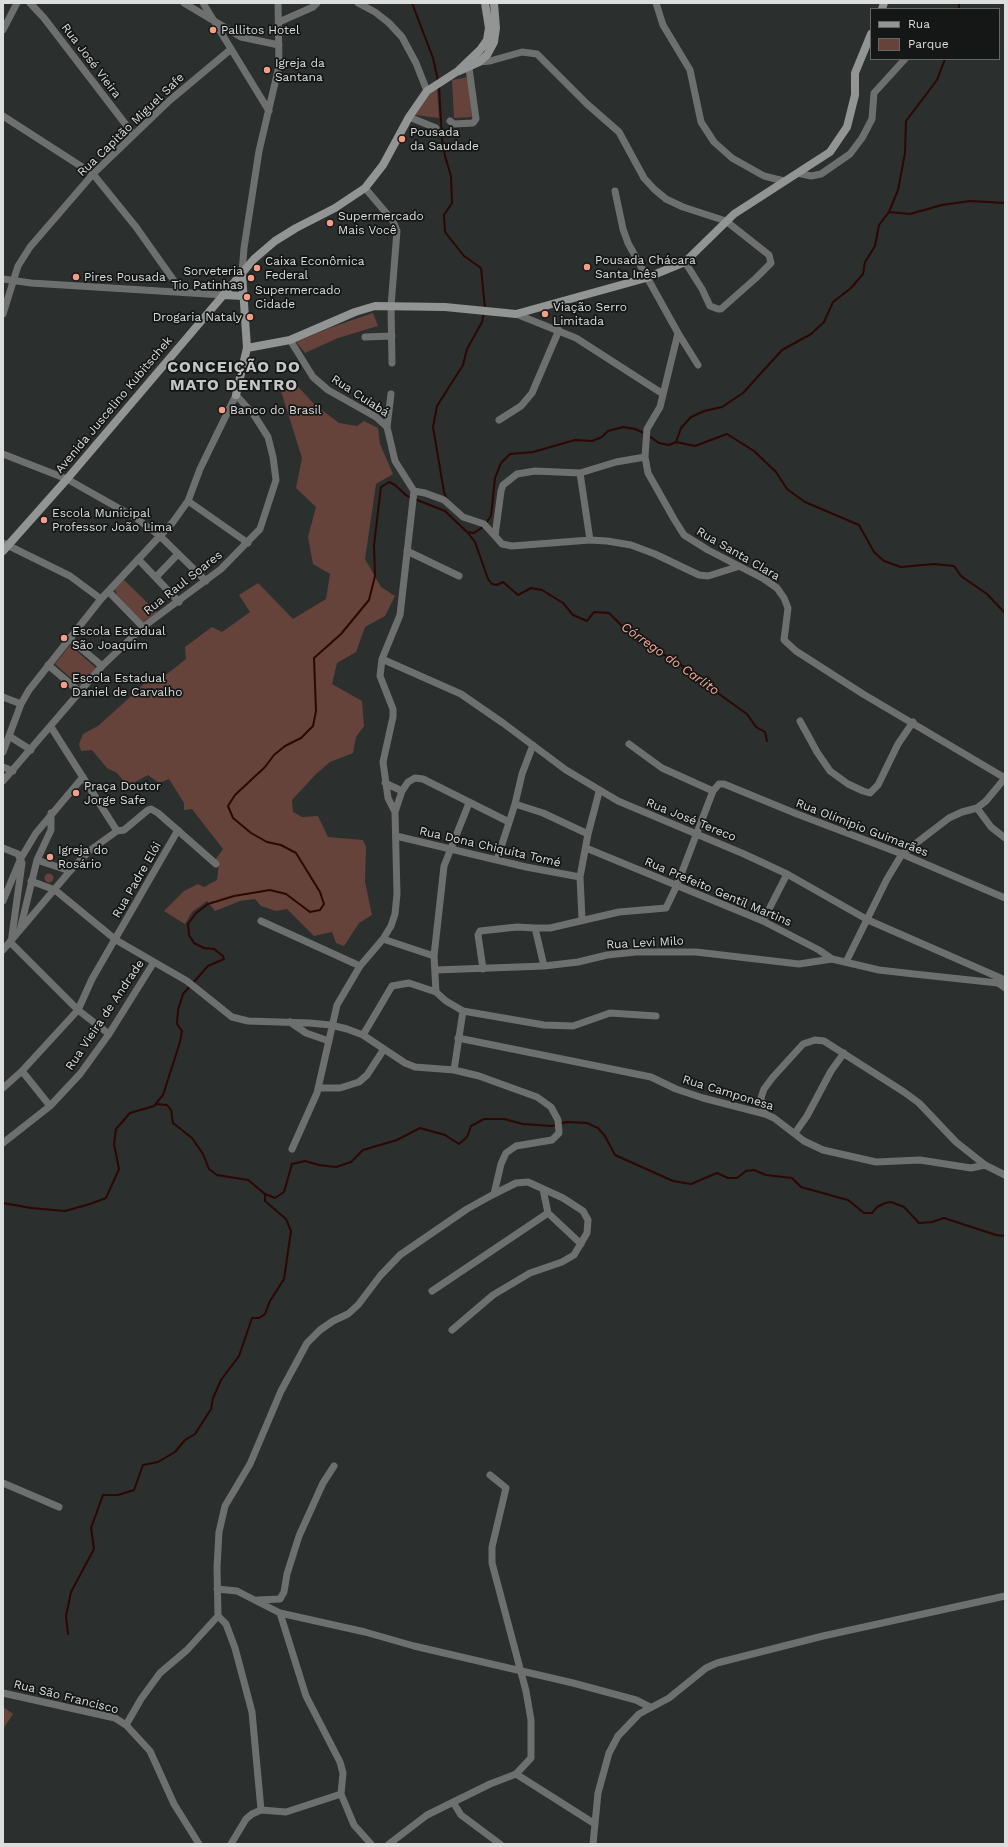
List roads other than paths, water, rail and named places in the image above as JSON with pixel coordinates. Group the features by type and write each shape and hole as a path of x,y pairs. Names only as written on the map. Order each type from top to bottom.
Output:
{"street":[{"path":"3,30 17,3"},
{"name":"Rua José Vieira","path":"30,3 44,18 133,134"},
{"path":"184,3 241,37 279,45"},
{"path":"203,3 268,111"},
{"path":"3,752 21,704 29,690 69,638 108,592 173,522 188,501 200,469 236,395 247,348 246,317 242,296 244,248 260,151 279,66 278,3"},
{"path":"279,22 313,7 317,3"},
{"path":"358,3 375,12 389,23 402,38 416,63 427,91"},
{"name":"Avenida Juscelino Kubitschek","path":"4,547 67,479 254,259 275,241 334,208 365,188 383,165 408,117 427,91 435,84 469,64 480,50 486,40 489,28 485,3"},
{"path":"479,62 487,55 494,42 496,28 494,3"},
{"path":"656,3 663,25 690,70 701,122 714,142 732,158 764,176 784,181"},
{"path":"516,314 646,278 685,262 726,221 784,181 830,152 847,128 855,95 855,73 870,36"},
{"name":"Rua Capitão Miguel Safe","path":"3,314 18,266 30,247 93,174 133,134 169,101 230,50"},
{"path":"450,121 454,124 473,122 476,119 469,64 490,61 522,52 537,54 587,104 620,132 644,178 654,189 666,199 683,207 726,221 771,258 770,266 721,309 710,306 702,289 685,262"},
{"path":"797,173 811,176 821,174 850,154 860,142 872,119 874,93 904,60"},
{"path":"3,116 93,174 136,227 182,292"},
{"path":"408,117 436,128"},
{"path":"365,188 393,221 397,231 391,306 392,363"},
{"path":"615,191 623,229 628,243 646,278 698,365"},
{"path":"3,279 242,296"},
{"path":"247,348 290,340 355,312 375,306 433,306 492,311 516,314 576,338 663,394"},
{"path":"499,420 520,406 532,393 559,330"},
{"name":"Rua Santa Clara","path":"678,333 660,407 647,429 645,457 648,473 684,535 737,567 771,584 784,598 788,608 783,636 786,643 863,694 913,722 1005,778"},
{"path":"365,337 392,336"},
{"name":"Rua Cuiabá","path":"290,340 313,376 323,385 376,417 387,427 395,461 414,494"},
{"path":"387,427 391,394"},
{"name":"Rua Raul Soares","path":"3,781 102,666 143,627 206,581 248,543 260,529 276,480 268,437 254,415 236,395"},
{"path":"3,454 67,479 136,518 160,536 206,581"},
{"path":"495,537 501,491 504,485 517,474 535,471 580,473 616,462 645,457"},
{"path":"580,473 590,540"},
{"path":"395,812 388,798 383,762 393,717 393,709 380,676 382,659 400,615 414,494 425,493 444,500 463,517 485,525 502,544 512,546 590,540 607,541 631,545 655,554 699,575 708,576 737,567"},
{"path":"188,501 248,543"},
{"path":"4,547 70,576 102,599"},
{"path":"407,551 459,576"},
{"path":"156,577 178,554"},
{"path":"138,559 179,602"},
{"path":"108,592 143,627"},
{"path":"69,638 102,666"},
{"name":"Rua José Tereco","path":"382,659 461,694 566,770 600,792 649,815 698,833 787,874 868,920 1005,980"},
{"path":"48,665 80,692"},
{"path":"3,697 21,704"},
{"path":"800,721 817,752 830,771 848,784 870,793 878,785 898,744 913,722"},
{"path":"51,727 117,831"},
{"path":"9,736 31,750"},
{"path":"483,968 478,935 480,931 518,927 550,928 619,912 661,910 669,904 678,885 713,791 662,768 629,744"},
{"path":"497,860 515,804 522,774 533,745"},
{"path":"3,767 13,771"},
{"path":"3,902 21,858 51,813 83,777"},
{"path":"292,1149 318,1088 337,1005 360,966 383,939 391,926 395,914 397,894 395,812 402,791 408,782 415,778 423,780 509,822"},
{"path":"846,962 887,879 902,854 949,818 962,812 977,808 986,801 1005,778"},
{"path":"385,783 402,791"},
{"name":"Rua Olímipio Guimarães","path":"713,791 716,786 724,784 796,814 902,854 1005,898"},
{"path":"582,920 580,877 588,834 600,792"},
{"path":"436,992 436,970 434,956 444,866 470,803"},
{"path":"515,804 543,813 588,834"},
{"path":"977,808 991,827 1005,838"},
{"path":"3,950 70,871 89,851 117,831 124,830 151,809 178,830 216,864"},
{"path":"19,932 37,860 51,830 51,813"},
{"name":"Rua Padre Elói","path":"5,1083 22,1071 78,1010 92,979 116,940 178,830"},
{"name":"Rua Dona Chiquita Tomé","path":"396,836 450,850 580,877"},
{"path":"3,848 18,854 22,863 11,942"},
{"name":"Rua Prefeito Gentil Martins","path":"586,848 762,921 819,950 832,959 879,970 998,983 1005,980"},
{"path":"37,860 70,871"},
{"path":"762,921 787,874"},
{"path":"31,881 55,890 116,940 187,981 232,1017 248,1021 332,1025 363,1035 404,1063 415,1067 454,1070 479,1076 537,1097 551,1108 558,1120 559,1133 552,1140 516,1146 510,1149 501,1164 494,1194"},
{"path":"261,921 360,966"},
{"path":"535,928 544,966"},
{"path":"383,939 434,956"},
{"path":"11,942 78,1010 109,1034"},
{"name":"Rua Levi Milo","path":"436,970 544,966 578,962 607,955 636,952 696,952 799,964 832,959"},
{"name":"Rua Vieira de Andrade","path":"3,1143 50,1106 80,1074 109,1034 154,962"},
{"path":"363,1035 392,986 410,983 436,992 446,1001 463,1011 505,1019 564,1026 583,1024 610,1013 656,1016"},
{"path":"998,983 1005,988"},
{"path":"454,1070 463,1011"},
{"path":"290,1022 306,1033 328,1041"},
{"name":"Rua Camponesa","path":"458,1038 651,1077 676,1090 765,1114 774,1118 814,1147 823,1150 876,1162 920,1160 966,1168 985,1165"},
{"path":"765,1114 761,1098 764,1089 784,1063 803,1044 815,1040 824,1041 844,1052 920,1103 956,1142 985,1165 1005,1175"},
{"path":"318,1088 340,1088 359,1082 367,1074 384,1049"},
{"path":"795,1133 807,1116 831,1071 844,1052"},
{"path":"22,1071 50,1106"},
{"path":"261,1810 252,1712 235,1648 226,1624 218,1616 217,1589 219,1532 225,1506 250,1464 281,1391 308,1343 320,1330 348,1314 358,1305 380,1276 400,1255 467,1209 522,1181 563,1198 583,1211 588,1220 587,1233 574,1255 562,1262 530,1273 493,1295 452,1330"},
{"path":"543,1189 548,1213 581,1244"},
{"path":"432,1291 548,1213"},
{"path":"256,1600 280,1599 284,1592 287,1574 299,1536 319,1490 334,1466"},
{"path":"389,1844 427,1815 516,1774 531,1758 531,1720 526,1691 492,1563 493,1539 507,1491 504,1484 490,1475"},
{"path":"3,1483 60,1507"},
{"path":"217,1589 237,1591 280,1613 358,1630 414,1646 520,1670 636,1700 650,1707"},
{"path":"593,1844 598,1793 609,1753 618,1736 629,1723 650,1707 669,1698 706,1668 717,1663 871,1625 958,1608 1005,1596"},
{"path":"280,1613 306,1696 340,1762 343,1773 341,1794 354,1825 371,1844"},
{"path":"126,1725 141,1699 160,1673 187,1650 218,1616"},
{"name":"Rua São Francisco","path":"3,1693 115,1718 126,1725 150,1751 174,1804 198,1844"},
{"path":"516,1774 595,1824"},
{"path":"231,1844 246,1819 252,1814 261,1810 286,1812 341,1794"},
{"path":"453,1802 461,1815 500,1844"}],"waterway":[{"path":"412,3 433,58 438,81"},
{"path":"959,3 959,8"},
{"path":"649,436 659,443 669,445 676,442 681,428 691,417 704,411 722,407 743,393 782,350 811,334 824,322 833,302 851,288 863,274 865,262 875,246 879,225 889,212 898,190 905,153 906,121 937,80 945,60"},
{"path":"439,86 442,139 451,176 452,203 444,215 445,232 464,256 481,268 485,308"},
{"path":"889,212 910,214 942,205 970,201 1005,203"},
{"path":"448,502 444,492 433,427 437,406 463,365 467,349 482,322 484,312"},
{"path":"3,1203 31,1208 65,1211 106,1198 119,1169 114,1144 116,1129 130,1113 154,1106 163,1095 180,1042 182,1031 177,1024 178,1010 183,994 208,966 224,959 223,956 214,949 204,948 194,943 189,935 188,924 196,913 208,904 234,896 270,890 286,894 310,912 320,910 324,904 320,892 296,853 281,845 267,842 251,833 233,818 228,806 235,795 265,767 274,755 285,746 301,738 313,726 316,711 314,658 341,634 369,600 375,576 374,545 381,487 389,482 395,485 407,496 445,511 467,532 474,533 484,526 491,516 495,478 501,463 510,454 533,452 575,440 592,441 602,437 608,431 623,427 635,429 646,434"},
{"path":"676,442 695,446 727,434 754,451 776,472 787,489 805,502 859,525 874,552 884,561 901,567 934,564 954,566 961,576 987,594 1005,613"},
{"name":"Córrego do Carlito","path":"468,533 475,542 488,579 492,584 497,585 503,582 518,595 531,588 542,590 563,603 573,615 587,621 594,612 609,613 628,632 650,647 679,663 691,674 747,714 756,727 765,732 767,741"},
{"path":"156,1104 167,1105 171,1110 173,1123 192,1138 203,1154 209,1169 217,1175 248,1180 265,1194 275,1198 284,1192 292,1164 305,1161 319,1165 336,1167 351,1162 363,1150 397,1140 420,1128 445,1135 459,1144 467,1137 471,1126 484,1119 504,1119 523,1124 552,1126 566,1122 587,1123 598,1128 605,1136 615,1155 673,1181 691,1184 717,1173 728,1178 737,1178 746,1171 754,1170 766,1175 792,1178 801,1187 848,1200 864,1213 872,1213 877,1207 891,1202 904,1207 919,1223 932,1222 944,1218 996,1235 1005,1236"},
{"path":"68,1634 66,1616 71,1592 94,1549 91,1528 103,1495 118,1495 134,1490 143,1465 158,1462 175,1452 185,1440 195,1434 211,1409 213,1398 221,1380 239,1356 252,1318 259,1318 265,1314 270,1301 284,1279 291,1231 286,1219 265,1201 265,1194"}],"place":[{"name":"Pallitos Hotel","path":"213,30"},
{"name":"Igreja da Santana","path":"267,70"},
{"name":"Pousada da Saudade","path":"402,139"},
{"name":"Supermercado Mais Você","path":"330,223"},
{"name":"Pousada Chácara Santa Inês","path":"587,267"},
{"name":"Caixa Econômica Federal","path":"257,268"},
{"name":"Pires Pousada","path":"76,277"},
{"name":"Sorveteria Tio Patinhas","path":"251,278"},
{"name":"Supermercado Cidade","path":"247,297"},
{"name":"Viação Serro Limitada","path":"545,314"},
{"name":"Drogaria Nataly","path":"250,317"},
{"name":"Banco do Brasil","path":"222,410"},
{"name":"Escola Municipal Professor João Lima","path":"44,520"},
{"name":"Escola Estadual São Joaquim","path":"64,638"},
{"name":"Escola Estadual Daniel de Carvalho","path":"64,685"},
{"name":"Praça Doutor Jorge Safe","path":"76,793"},
{"name":"Igreja do Rosário","path":"50,857"}],"district":[{"name":"CONCEIÇÃO DO MATO DENTRO","path":"234,376"}]}
